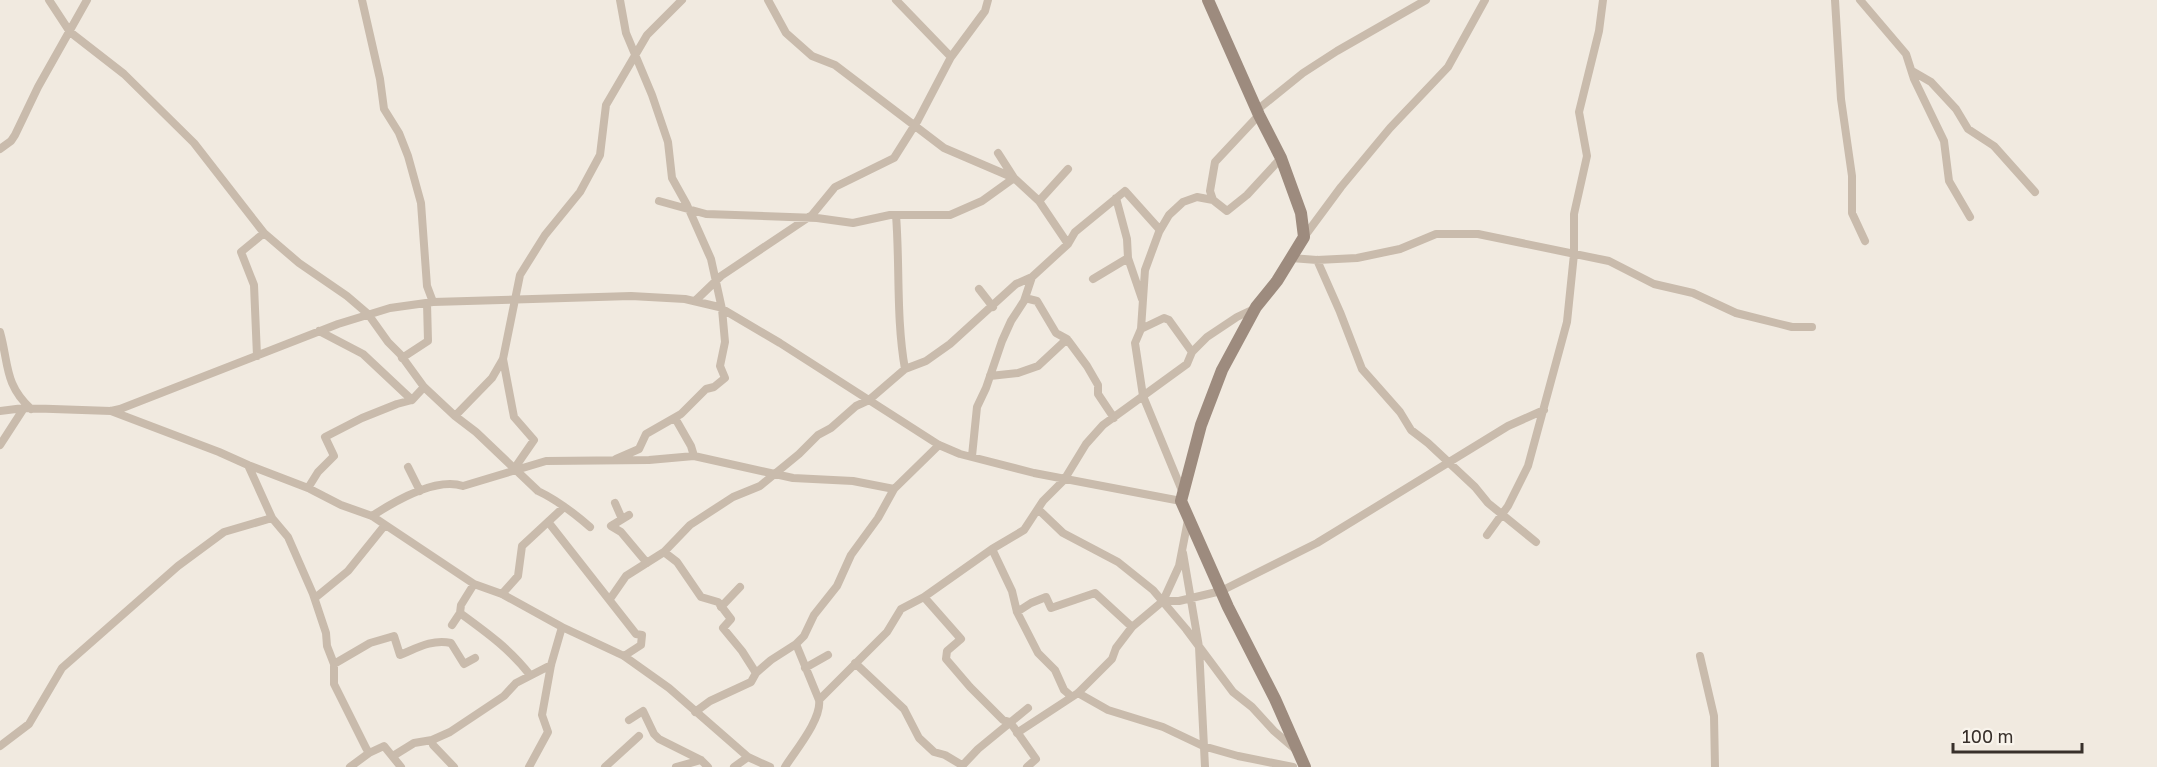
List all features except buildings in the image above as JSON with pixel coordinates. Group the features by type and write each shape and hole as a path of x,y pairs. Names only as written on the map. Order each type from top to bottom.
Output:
{"street":[{"path":"49,0 70,32 124,74 194,142 264,233 299,263 347,296 368,314 424,387 476,432 538,491 550,497 590,527"},
{"path":"0,149 15,135 38,87 87,0"},
{"path":"362,0 380,79 384,109 399,134 408,156 422,203 430,302 428,341 402,358"},
{"path":"616,459 639,449 646,434 681,414 706,389 714,387 725,378 720,366 724,342 722,309 711,259 689,209 672,178 668,142 626,33 621,0"},
{"path":"455,416 492,378 503,359 520,275 545,235 580,192 600,155 606,105 646,35 682,0"},
{"path":"768,0 786,33 812,56 835,65 944,148 1014,178"},
{"path":"896,0 951,57"},
{"path":"695,301 716,281 808,217 835,187 894,158 951,57 985,12 988,0"},
{"path":"1208,0 1281,158 1301,213 1304,237"},
{"path":"1213,200 1210,192 1215,162 1258,112 1303,73 1426,0"},
{"path":"1182,497 1201,425 1222,370 1256,307 1341,187 1390,128 1448,67 1485,0"},
{"path":"1487,534 1502,515 1528,466 1567,322 1574,254 1574,214 1587,156 1579,112 1599,31 1603,0"},
{"path":"1834,0 1840,99 1852,176 1852,213 1865,241"},
{"path":"1860,0 1906,54 1929,113 1944,141 1949,182 1970,217"},
{"path":"1912,71 1931,82 1956,109 1968,129 1994,146 2036,192"},
{"path":"998,153 1014,178 1039,201 1068,244"},
{"path":"1281,158 1247,195 1227,211 1213,200 1197,197 1183,202 1169,216 1148,257 1141,329 1135,343 1143,396 1182,497 1188,519 1305,767"},
{"path":"1039,201 1068,169"},
{"path":"659,201 706,214 808,217 853,223 896,215 951,215 982,201 1014,178"},
{"path":"610,599 626,576 664,552 690,525 733,497 760,486 818,435 831,428 856,406 869,400 905,369 926,361 950,344 1016,284 1032,277 1068,244 1075,232 1125,191 1160,230"},
{"path":"1116,198 1127,239 1128,258 1144,305"},
{"path":"896,215 900,341 905,369"},
{"path":"257,356 254,285 241,252 264,233"},
{"path":"1291,258 1317,260 1358,258 1400,249 1436,234 1478,234 1609,261 1654,284 1693,293 1736,313 1792,327 1812,327"},
{"path":"1093,279 1128,258"},
{"path":"1317,260 1362,369 1400,412 1411,430 1475,487 1502,515 1536,542"},
{"path":"972,456 977,407 1011,321 1025,298 1032,277"},
{"path":"979,290 993,307"},
{"path":"0,411 28,409 111,411 136,404 319,331 390,308 430,302 631,296 695,301 722,309 780,343 939,445 960,454 1064,480 1182,497"},
{"path":"1025,298 1037,301 1056,333 1067,339 1087,366 1098,385 1098,394 1114,418"},
{"path":"819,700 887,632 901,609 924,597 992,549 1024,530 1043,501 1064,480 1086,444 1103,425 1187,364 1192,352 1216,330 1256,307"},
{"path":"1141,329 1157,320 1164,318 1169,320 1192,352"},
{"path":"319,331 363,354 412,400"},
{"path":"0,332 7,369 18,397 28,409"},
{"path":"990,376 1018,373 1038,366 1067,339"},
{"path":"503,359 514,417 534,440 514,469"},
{"path":"308,488 318,472 334,456 325,438 362,418 412,400 424,387"},
{"path":"0,445 28,409"},
{"path":"111,411 219,452 308,488 341,505 372,516 474,584 502,594 624,657 669,688 748,757 770,767"},
{"path":"1164,600 1179,601 1221,591 1317,543 1508,426 1544,411"},
{"path":"675,418 694,456"},
{"path":"695,712 710,701 751,682 756,673 804,636 813,615 837,586 852,555 878,518 894,489 939,445"},
{"path":"372,516 389,505 436,485 453,483 463,486 546,461 649,460 694,456 773,474 816,480 852,481 894,489"},
{"path":"248,465 272,518 288,537 315,598 334,664 334,684 369,753"},
{"path":"408,467 420,491"},
{"path":"615,503 626,517 611,526 621,532 646,563"},
{"path":"502,594 518,576 522,546 564,507"},
{"path":"1039,510 1064,533 1118,562 1164,600 1233,692 1298,751"},
{"path":"0,746 29,724 62,668 178,566 224,532 272,518"},
{"path":"1017,733 1075,694 1112,659 1116,648 1132,627 1164,600 1179,566 1188,519"},
{"path":"549,523 636,634 642,635 641,645 624,657"},
{"path":"315,598 348,571 385,525"},
{"path":"992,549 1012,591 1017,612 1038,653 1055,670 1064,690 1108,710 1163,727 1203,746 1293,767"},
{"path":"664,552 677,562 701,597 718,602 731,619 723,628 756,673"},
{"path":"1183,552 1199,648 1205,767"},
{"path":"452,626 474,584"},
{"path":"721,607 740,587"},
{"path":"1017,612 1046,597 1051,608 1095,593 1132,627"},
{"path":"924,597 961,639 947,651 946,659 970,687 1004,720 1010,722 1036,759 1028,767"},
{"path":"460,613 490,634 530,675"},
{"path":"530,767 548,732 542,716 551,665 562,627"},
{"path":"334,664 370,643 394,636 400,655 440,640 451,643 464,664 475,658"},
{"path":"785,767 811,727 820,708 819,700 796,644"},
{"path":"805,668 828,655"},
{"path":"1700,656 1714,716 1715,767"},
{"path":"855,663 904,709 920,738 934,752 945,754 962,766 1028,708"},
{"path":"393,756 414,743 432,741 450,732 504,696 516,683 551,665"},
{"path":"629,720 643,711 654,734 659,739 701,760 708,767"},
{"path":"605,767 639,736"},
{"path":"432,741 433,745 454,767"},
{"path":"350,767 369,753 384,746 401,767"},
{"path":"734,767 748,757"},
{"path":"676,767 701,760"}]}
